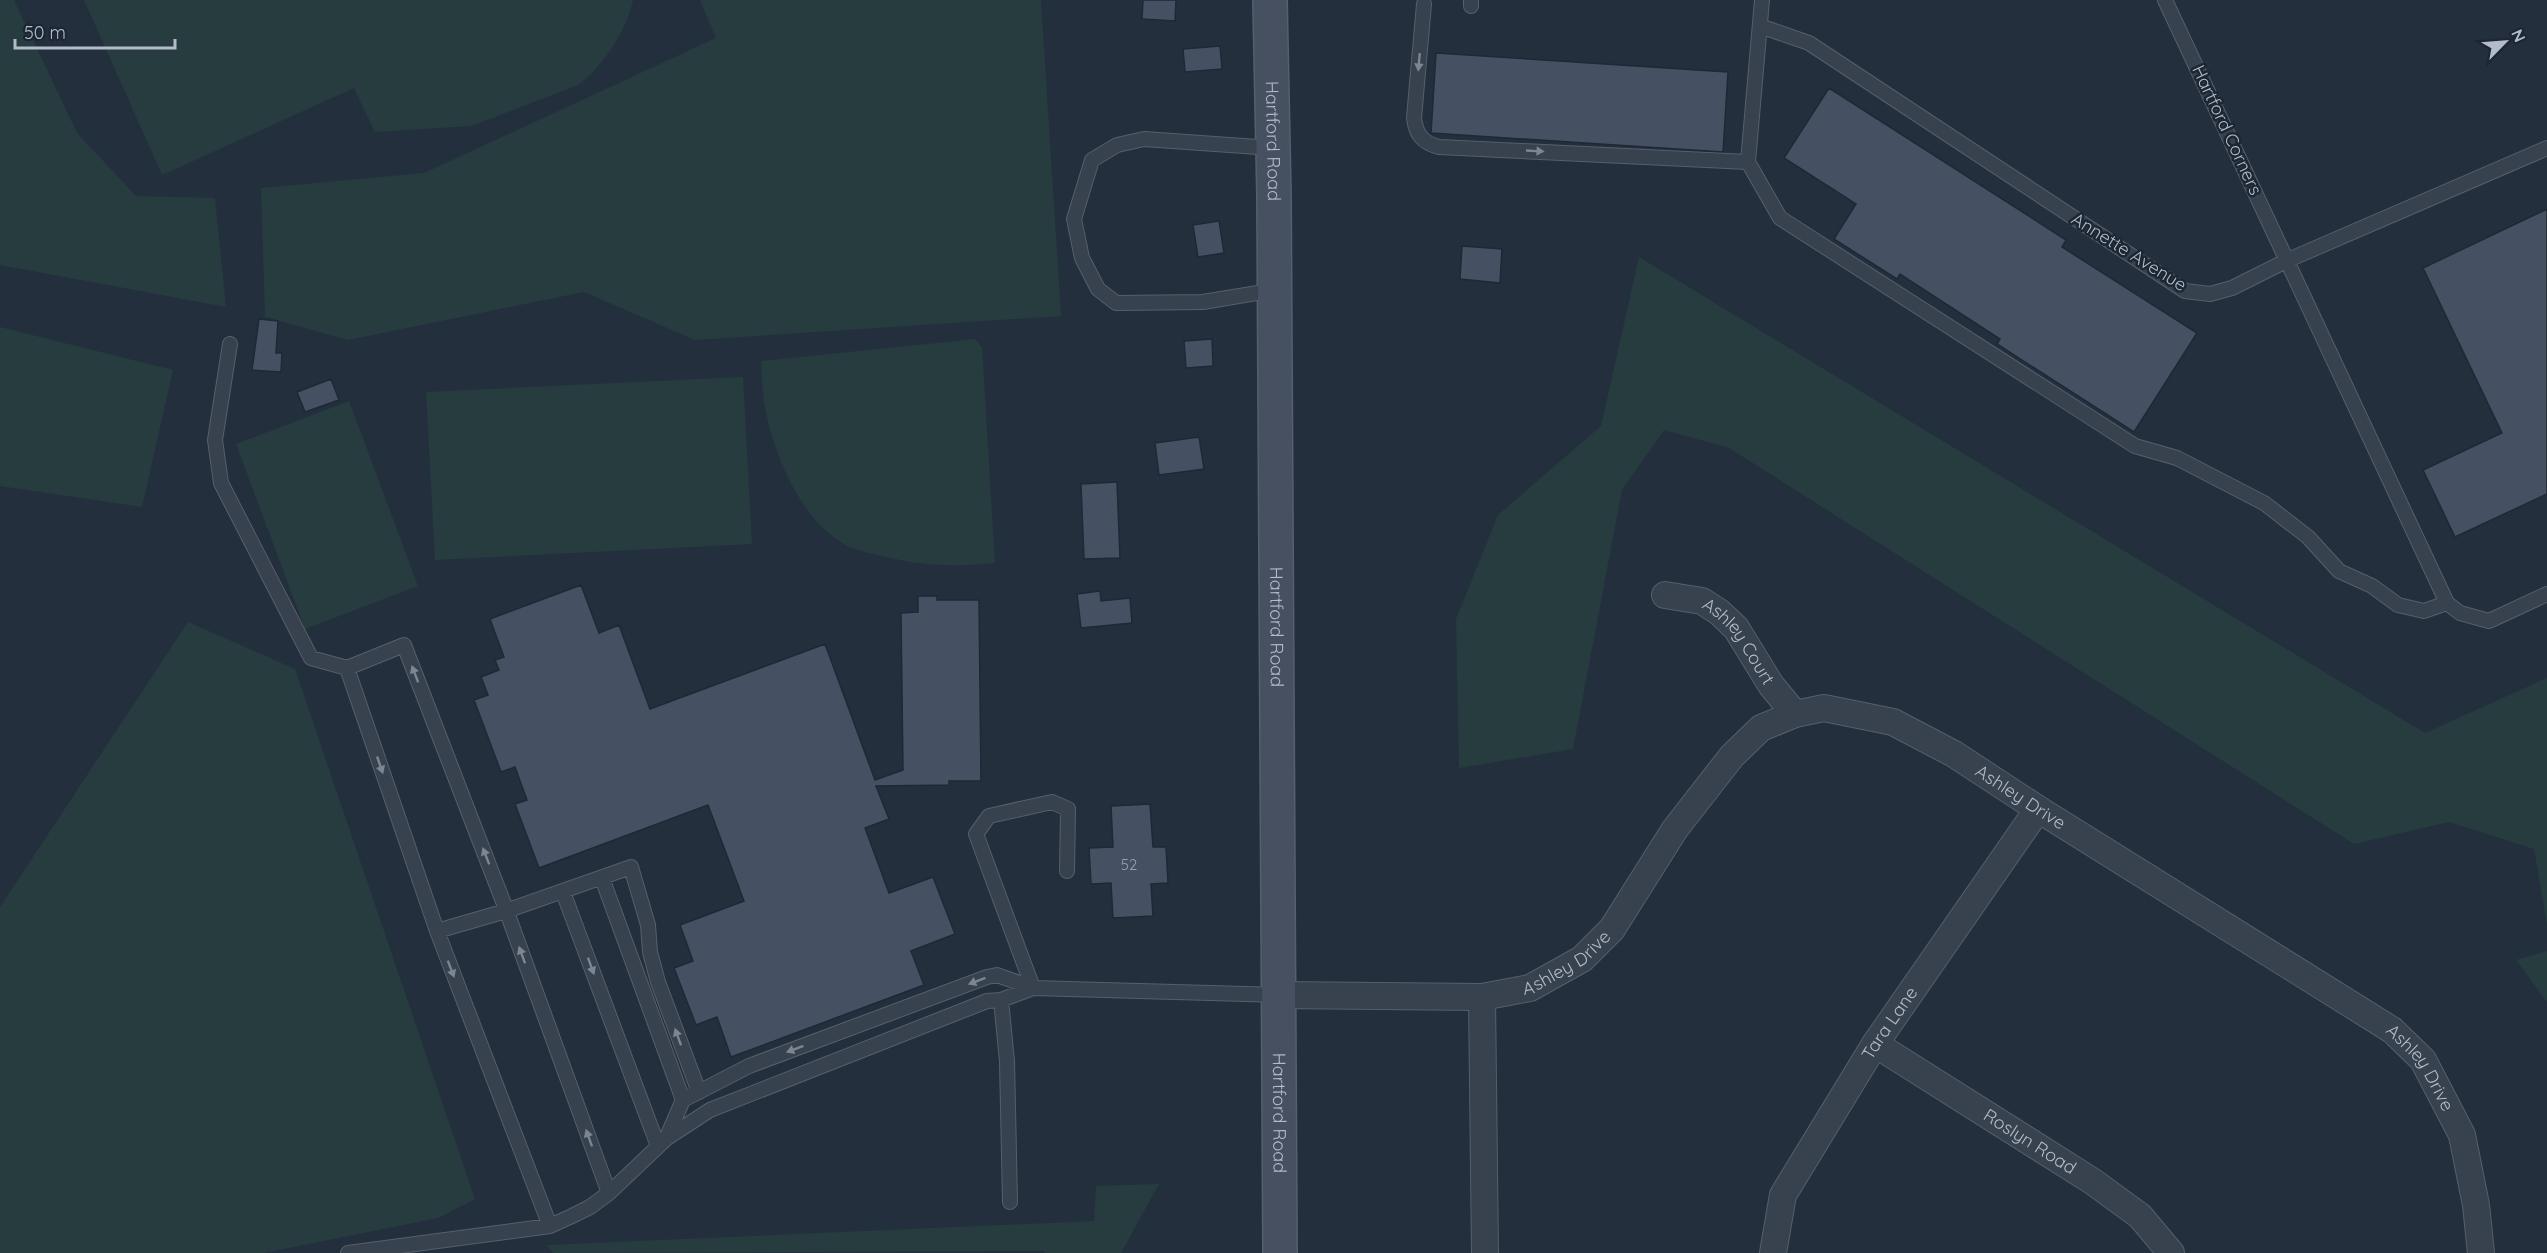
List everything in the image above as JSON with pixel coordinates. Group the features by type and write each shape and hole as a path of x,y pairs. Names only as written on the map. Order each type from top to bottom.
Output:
{"main road":[{"name":"Hartford Road","path":"1270,0 1275,290 1280,1253"}],"street":[{"name":"Ashley Court","path":"1665,595 1702,601 1719,612 1736,628 1771,685 1795,714"},
{"name":"Ashley Drive","path":"1278,995 1482,997 1530,988 1582,959 1612,929 1675,829 1732,756 1761,728 1795,714 1824,708 1893,722 1954,754 2392,1030 2423,1060 2462,1135 2476,1205 2481,1253"},
{"name":"Tara Lane","path":"1773,1253 1783,1195 1875,1044 2038,809"},
{"path":"1482,997 1485,1253"},
{"name":"Roslyn Road","path":"1875,1044 2092,1181 2140,1216 2171,1253"}],"lane":[{"path":"1762,0 1748,162 1780,218 2135,446 2177,458 2264,503 2308,537 2339,571 2372,586 2398,605 2424,611 2446,603 2460,613 2489,621 2547,594"},
{"name":"Hartford Corners","path":"2165,0 2446,603"},
{"path":"1424,4 1414,118 1416,132 1427,144 1440,147 1748,162"},
{"name":"Annette Avenue","path":"1760,26 1809,43 2185,291 2210,294 2232,288 2288,260 2547,148"},
{"path":"1273,148 1144,139 1117,145 1092,160 1074,219 1082,258 1098,289 1116,303 1203,302 1275,290"},
{"path":"230,344 215,440 221,483 311,658 347,668 404,645 506,911 609,1193"},
{"path":"347,668 436,931 550,1226"},
{"path":"1033,988 976,834 989,816 1052,801 1068,809 1067,871"},
{"path":"436,931 506,911 632,867 648,925 650,952 658,982 699,1092"},
{"path":"602,878 683,1100"},
{"path":"563,892 662,1143"},
{"path":"662,1143 683,1100 749,1066 987,977 997,975 1033,988 1278,995"},
{"path":"348,1253 550,1226 590,1207 609,1193 662,1143 710,1110 987,1001 1001,1000 1033,988"},
{"path":"1001,1000 1007,1061 1010,1202"}],"green space":[{"path":"0,0 14,0 77,133 136,196 215,198 226,307 0,265"},
{"path":"84,0 633,0 630,12 613,47 578,85 472,126 375,132 354,88 162,175"},
{"path":"700,0 1041,0 1061,316 695,340 584,292 348,340 265,317 261,188 424,173 716,38"},
{"path":"1639,257 2425,733 2547,678 2547,925 2534,849 2449,822 2354,844 1729,448 1664,430 1622,490 1573,749 1459,768 1456,619 1498,515 1601,426"},
{"path":"0,327 173,370 142,507 0,486"},
{"path":"975,339 982,347 995,563 953,565 900,560 863,552 837,539 806,509 784,468 769,426 761,361"},
{"path":"743,377 752,544 435,560 426,392"},
{"path":"349,401 418,586 305,629 236,444"},
{"path":"188,622 295,669 475,1199 438,1218 264,1253 0,1253 0,907"},
{"path":"2547,951 2547,1002 2516,960"},
{"path":"1159,1184 1121,1253 1045,1253 1044,1251 553,1253 547,1245 1094,1221 1096,1186"}],"building":[{"path":"1143,0 1176,0 1175,21 1142,19"},
{"path":"1220,46 1222,69 1185,72 1183,49"},
{"path":"1436,53 1728,72 1723,152 1431,133"},
{"path":"1829,88 2066,240 2062,247 2197,333 2134,432 1997,344 2000,339 1900,274 1897,279 1834,239 1856,204 1784,158"},
{"path":"2547,209 2547,494 2455,537 2423,470 2502,433 2423,268"},
{"path":"1219,221 1224,253 1198,257 1193,225"},
{"path":"1462,246 1502,249 1500,283 1460,279"},
{"path":"259,319 278,321 276,353 282,353 281,372 252,370"},
{"path":"1212,339 1213,366 1186,368 1184,341"},
{"path":"331,379 339,400 305,412 297,392"},
{"path":"1199,437 1204,469 1159,475 1155,443"},
{"path":"1117,482 1120,558 1084,559 1081,484"},
{"path":"581,585 599,633 619,625 650,709 825,644 875,780 903,770 901,613 918,612 918,596 937,596 937,600 979,600 981,781 949,781 949,785 876,786 889,819 865,828 889,893 933,877 955,934 911,951 924,985 731,1057 717,1017 696,1025 674,968 693,961 680,925 744,901 708,805 539,868 515,804 527,800 515,767 501,772 474,700 488,695 481,677 499,670 495,660 504,657 490,619"},
{"path":"1100,591 1101,601 1130,598 1132,623 1081,628 1077,594"},
{"path":"1150,804 1153,847 1166,847 1168,883 1151,884 1153,916 1113,918 1111,883 1091,884 1089,848 1113,847 1111,806"}]}
